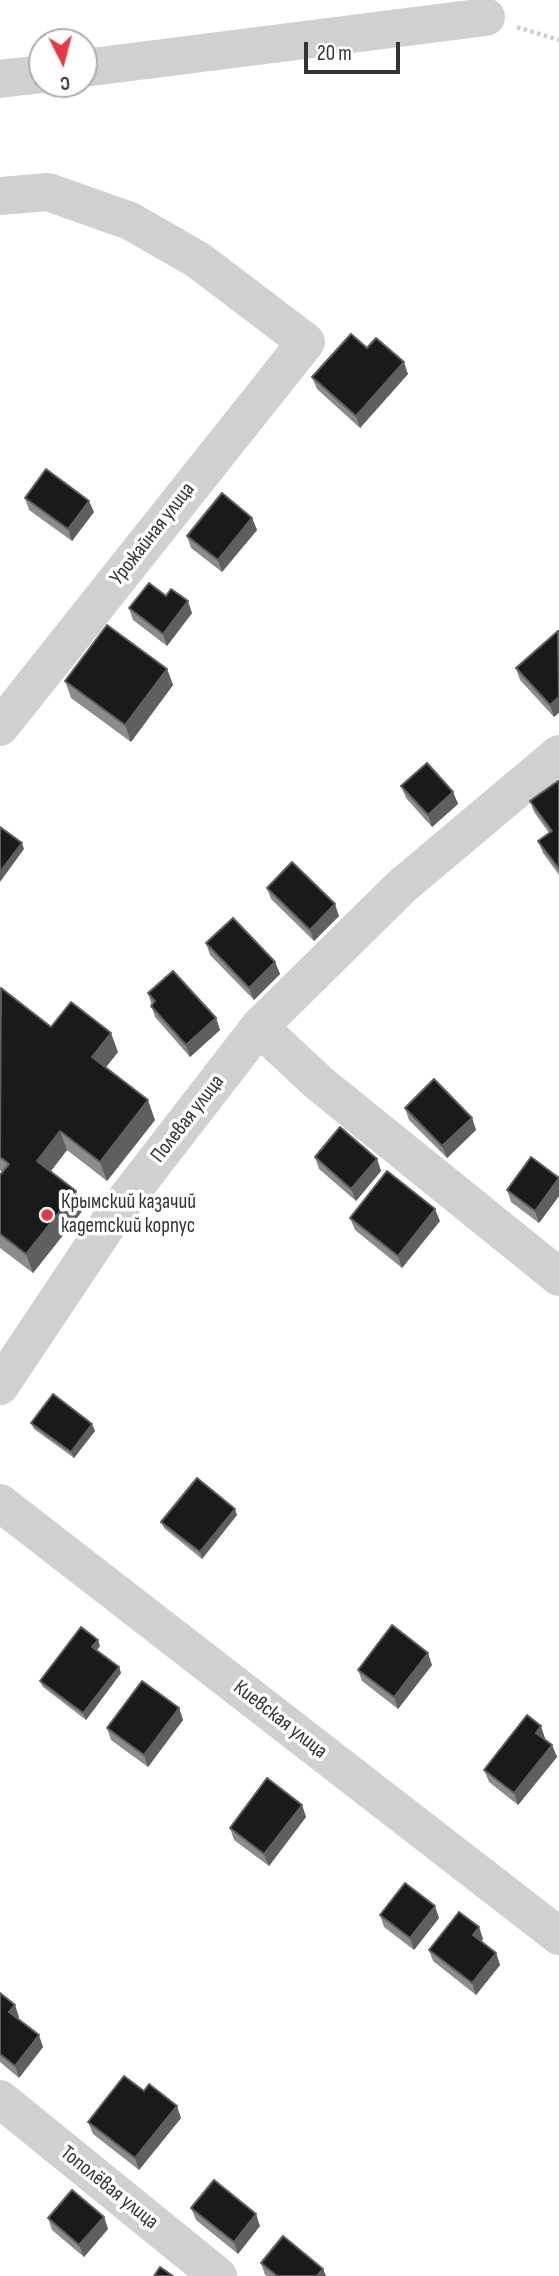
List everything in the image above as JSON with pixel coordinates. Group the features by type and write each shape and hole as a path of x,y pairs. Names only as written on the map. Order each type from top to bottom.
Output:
{"street":[{"path":"98,66 486,18"},
{"path":"0,79 28,76"},
{"name":"Урожайная улица","path":"0,195 48,192 130,221 198,260 306,342 0,727"},
{"name":"Полевая улица","path":"0,1386 116,1212 259,1027 402,886 559,754"},
{"path":"259,1027 319,1083 559,1277"},
{"name":"Киевская улица","path":"0,1503 559,1936"},
{"name":"Тополёвая улица","path":"0,2099 218,2276"}],"path":[{"path":"486,18 559,40"}],"building":[{"path":"351,334 367,348 376,338 404,362 356,416 312,377"},
{"path":"46,469 89,501 68,529 25,498"},
{"path":"222,493 252,518 218,560 187,536"},
{"path":"149,583 166,596 171,589 188,601 163,634 129,608"},
{"path":"107,625 167,669 125,725 65,681"},
{"path":"558,631 559,697 550,705 516,668"},
{"path":"427,763 453,792 428,815 401,786"},
{"path":"558,781 559,869 538,841 552,831 530,801"},
{"path":"0,827 22,843 0,872"},
{"path":"292,862 335,904 310,930 267,888"},
{"path":"233,918 275,962 249,988 206,943"},
{"path":"173,971 216,1018 186,1045 151,1006 155,1001 148,993"},
{"path":"1,988 51,1027 71,1002 111,1033 92,1057 148,1100 100,1162 60,1131 37,1161 76,1191 26,1254 0,1234 0,1175 9,1164 0,1157"},
{"path":"434,1079 472,1118 442,1146 405,1108"},
{"path":"340,1127 377,1159 351,1189 315,1157"},
{"path":"531,1157 559,1178 535,1211 507,1190"},
{"path":"387,1171 435,1209 398,1256 350,1218"},
{"path":"53,1394 92,1424 71,1452 31,1423"},
{"path":"197,1478 235,1509 200,1552 161,1522"},
{"path":"392,1625 428,1653 394,1697 358,1670"},
{"path":"81,1627 98,1640 92,1647 119,1667 83,1713 40,1681"},
{"path":"142,1681 179,1708 144,1755 107,1728"},
{"path":"527,1715 541,1726 536,1733 552,1745 514,1793 484,1770"},
{"path":"267,1778 302,1805 264,1854 230,1828"},
{"path":"405,1883 435,1906 410,1938 380,1915"},
{"path":"459,1912 479,1927 473,1935 496,1953 472,1983 429,1950"},
{"path":"0,1993 15,2005 9,2012 39,2035 15,2066 0,2054"},
{"path":"124,2076 144,2091 149,2084 177,2106 135,2158 88,2122"},
{"path":"214,2180 256,2214 234,2242 191,2208"},
{"path":"72,2190 104,2217 79,2245 48,2218"},
{"path":"283,2236 323,2269 317,2276 277,2276 261,2263"},
{"path":"160,2267 173,2276 154,2276"}],"place":[{"name":"Крымский казачий кадетский корпус","path":"47,1215"}]}
